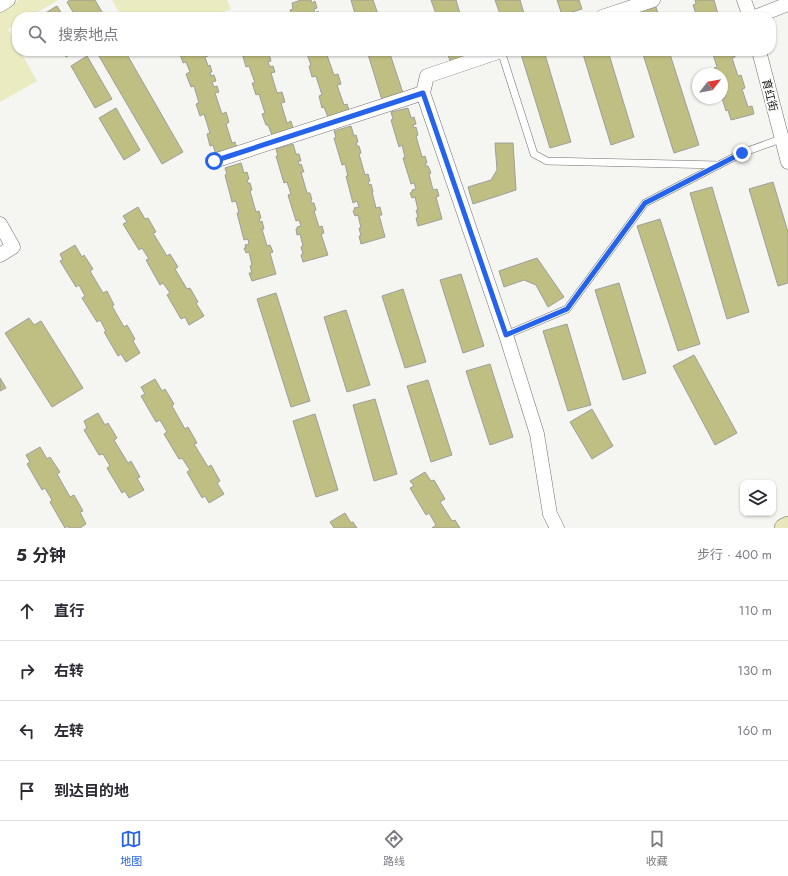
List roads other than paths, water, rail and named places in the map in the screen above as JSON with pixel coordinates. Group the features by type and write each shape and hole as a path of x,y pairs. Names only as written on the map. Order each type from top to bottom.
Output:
{"main road":[{"path":"784,528 788,526"}],"street":[{"path":"0,5 8,0"},
{"path":"617,12 653,0"},
{"path":"744,0 748,12"},
{"path":"768,12 788,4"},
{"path":"486,56 427,76 423,93 506,335 537,434 550,514 558,528"},
{"name":"育红街","path":"759,56 788,162"},
{"path":"214,161 423,93"},
{"path":"0,224 13,247 0,255"}],"lane":[{"path":"503,56 534,154 547,161 720,165"},
{"path":"506,335 567,309 645,203 742,153 781,139"}]}
